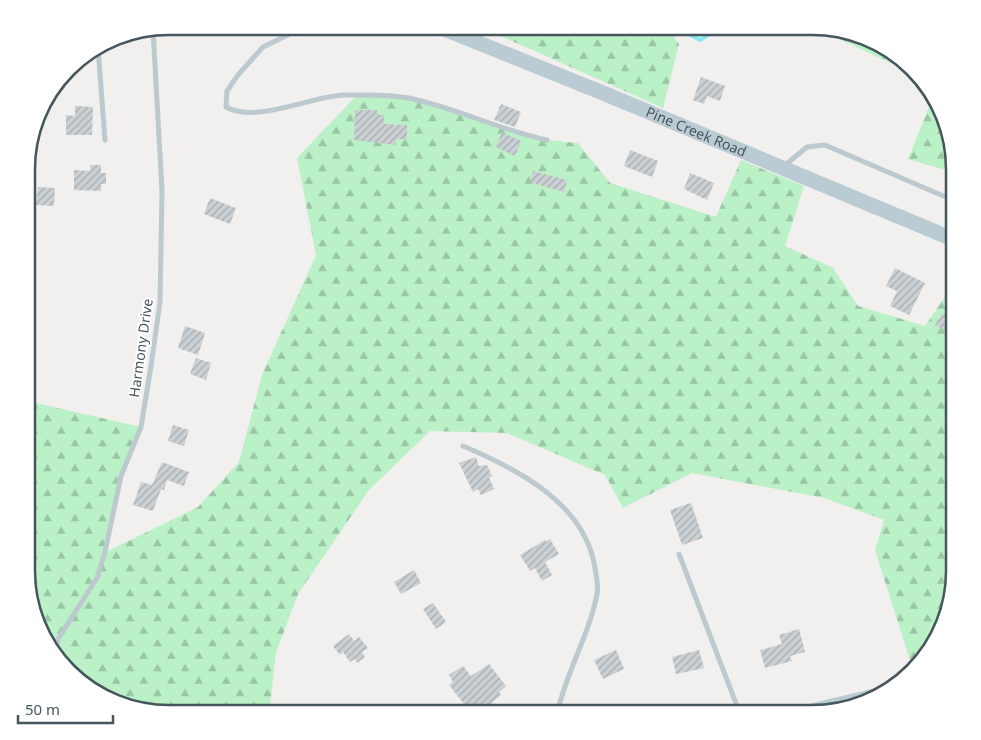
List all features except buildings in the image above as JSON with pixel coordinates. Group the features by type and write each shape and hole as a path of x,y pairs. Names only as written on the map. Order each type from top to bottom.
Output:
{"street":[{"name":"Pine Creek Road","path":"459,35 946,236"}],"lane":[{"path":"288,35 263,47 238,75 227,91 226,107 237,113 296,106 332,96 375,94 407,98 438,105 523,135 547,140"},
{"name":"Harmony Drive","path":"57,644 58,639 97,578 105,552 121,476 141,427 151,366 160,302 162,191 153,36"},
{"path":"99,55 105,140"},
{"path":"782,167 807,147 825,145 946,197"},
{"path":"463,446 505,464 539,485 569,514 592,552 598,592 583,642 562,687 559,705"},
{"path":"679,554 737,705"}],"green space":[{"path":"498,35 672,35 679,44 663,108"},
{"path":"833,37 863,45 879,53 899,67"},
{"path":"920,90 936,118 943,143 946,170 908,159 929,107"},
{"path":"357,95 407,98 547,140 578,143 610,183 716,217 741,160 804,186 785,246 833,268 858,306 925,326 946,295 946,580 936,622 928,638 913,659 910,662 875,550 884,520 824,498 692,473 623,508 605,475 507,433 430,431 369,490 298,594 276,653 270,705 160,705 118,695 102,687 81,672 63,653 45,622 35,580 35,403 141,427 121,476 106,552 198,507 239,462 262,375 316,255 297,158"}],"waterway":[{"path":"690,35 700,40 708,35"}]}
